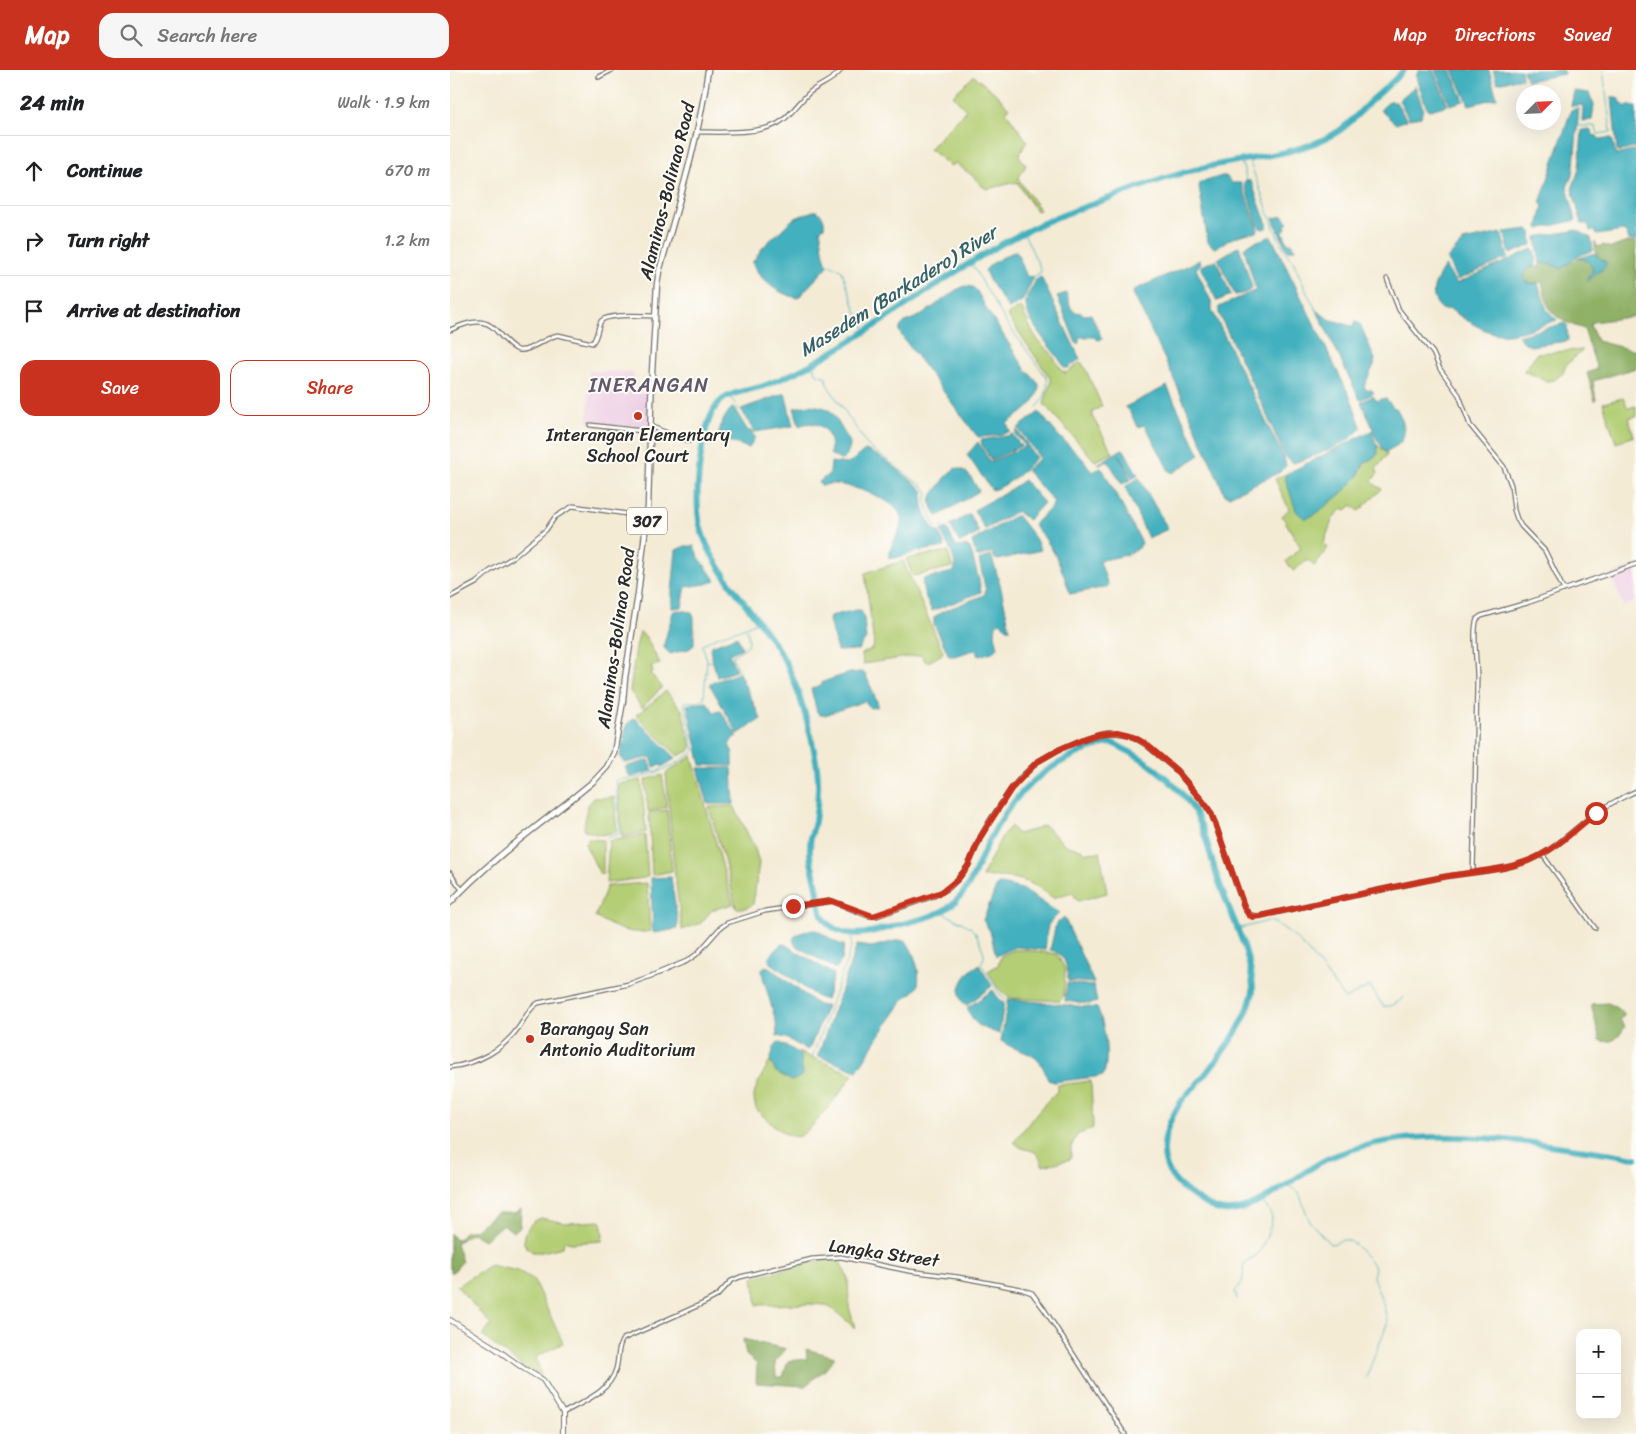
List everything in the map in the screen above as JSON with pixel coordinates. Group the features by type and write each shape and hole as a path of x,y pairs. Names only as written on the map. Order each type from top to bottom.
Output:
{"main road":[{"name":"Alaminos-Bolinao Road","path":"450,903 506,850 595,780 611,760 623,701 647,517 652,429 652,372 659,272 686,181 708,70"}],"street":[{"path":"599,77 612,70"},
{"path":"696,132 744,131 775,125 783,120 813,90 834,78 841,70"},
{"path":"1387,279 1399,310 1433,353 1440,369 1459,395 1470,425 1504,467 1511,485 1516,519 1546,551 1564,590"},
{"path":"450,330 476,322 488,324 514,347 521,350 530,348 552,336 558,335 592,343 596,339 601,322 608,317 655,316"},
{"path":"590,425 652,429 689,441"},
{"path":"450,597 476,583 490,571 516,556 546,530 556,517 573,506 647,517"},
{"path":"1473,872 1476,776 1476,622 1481,616 1527,604 1636,564"},
{"path":"450,1067 478,1060 497,1049 515,1034 530,1009 538,1003 544,1000 600,991 641,980 697,954 720,928 727,923 765,911 832,901 873,916 934,896 949,888 968,866 990,820 1011,789 1037,762 1058,750 1086,738 1108,732 1130,735 1146,744 1176,770 1205,804 1216,826 1242,902 1249,915 1253,917 1352,895 1512,866 1542,854 1596,813 1636,791"},
{"path":"1542,854 1595,928"},
{"path":"450,873 462,890"},
{"name":"Langka Street","path":"563,1413 600,1391 609,1383 617,1368 620,1343 623,1339 704,1303 717,1296 732,1281 740,1277 812,1259 841,1257 1031,1292 1125,1434"},
{"path":"450,1320 544,1380 563,1413 563,1434"}],"shaded area":[{"path":"589,371 633,372 634,393 649,394 649,428 588,423"},
{"path":"1636,566 1636,601 1624,606 1610,575"}],"green space":[{"path":"974,76 995,93 1009,108 1006,112 1027,141 1019,156 1026,165 1018,179 1040,210 1036,211 1017,182 987,189 955,163 951,166 929,149 966,110 953,95"},
{"path":"1595,242 1598,247 1603,245 1611,248 1627,242 1636,242 1636,316 1593,322 1590,325 1597,341 1636,351 1636,368 1593,381 1595,401 1587,373 1597,369 1584,329 1570,324 1553,313 1545,296 1542,282 1528,283 1525,277 1528,269 1540,267 1540,263 1551,264 1561,269 1582,258 1589,262 1594,276 1603,269 1605,261 1597,254"},
{"path":"1021,307 1040,343 1050,352 1063,372 1066,373 1081,362 1085,368 1102,406 1092,412 1092,416 1113,453 1095,461 1044,404 1051,382 1050,378 1007,315"},
{"path":"1583,350 1566,365 1563,373 1554,380 1546,381 1524,371 1537,353"},
{"path":"1623,398 1628,408 1636,406 1636,416 1629,418 1634,436 1616,443 1603,403"},
{"path":"1377,445 1387,455 1376,469 1378,473 1372,481 1382,489 1359,511 1352,505 1346,510 1342,508 1332,520 1324,543 1328,548 1314,566 1308,560 1293,571 1286,561 1301,548 1282,516 1289,509 1275,479 1286,474 1285,478 1357,478 1363,465 1378,454"},
{"path":"948,551 952,567 913,576 906,559"},
{"path":"903,561 943,652 928,662 921,655 863,664 862,654 872,649 874,645 865,573"},
{"path":"640,632 646,637 660,664 651,666 653,672 651,674 662,687 642,708 630,691"},
{"path":"666,691 682,710 691,746 689,751 678,756 636,715"},
{"path":"692,756 733,904 712,910 701,923 682,930 666,773"},
{"path":"662,775 667,807 648,811 645,780"},
{"path":"641,780 646,832 622,837 618,784"},
{"path":"614,797 617,832 600,835 584,830 587,806 594,798"},
{"path":"734,806 755,849 759,863 753,904 746,908 736,908 709,807"},
{"path":"667,810 672,871 652,875 649,812"},
{"path":"1044,825 1064,844 1081,849 1086,853 1100,852 1107,893 1078,901 1072,892 1053,898 1028,882 1002,877 982,877 1001,838 1011,826 1017,834"},
{"path":"645,835 648,876 606,883 609,841"},
{"path":"587,839 603,840 603,874 600,874 585,844"},
{"path":"647,883 650,931 628,931 595,917 607,886"},
{"path":"1014,950 1057,954 1065,969 1064,995 1060,1001 1012,998 1001,991 988,971 998,965 1001,956"},
{"path":"1608,1003 1624,1013 1624,1016 1620,1019 1625,1026 1618,1037 1612,1041 1604,1041 1600,1040 1591,1004"},
{"path":"798,1052 853,1074 836,1098 812,1126 800,1136 795,1137 783,1132 764,1117 756,1108 754,1093 770,1061 776,1072 802,1059"},
{"path":"1091,1081 1093,1128 1077,1135 1071,1147 1071,1159 1043,1166 1037,1154 1014,1142 1039,1110 1057,1091 1058,1085"},
{"path":"521,1209 520,1227 513,1232 503,1224 484,1240 472,1233 456,1243 462,1262 452,1273 450,1269 450,1233 455,1240 460,1238 464,1232 475,1230 496,1213 514,1213"},
{"path":"541,1218 566,1223 601,1221 602,1241 571,1243 564,1241 563,1247 542,1252 532,1252 524,1244 525,1236 530,1225"},
{"path":"827,1259 839,1260 848,1278 849,1307 855,1328 834,1310 825,1305 757,1305 753,1277"},
{"path":"490,1265 518,1271 533,1279 563,1343 536,1357 541,1377 523,1367 482,1336 491,1325 457,1286"},
{"path":"743,1339 786,1349 775,1362 776,1377 783,1377 788,1361 807,1359 806,1349 835,1357 826,1369 805,1386 756,1383 757,1364 746,1355"}],"water":[{"path":"1419,70 1433,70 1448,105 1430,110 1427,109 1416,76"},
{"path":"1435,70 1451,70 1464,101 1450,105"},
{"path":"1453,70 1489,70 1497,98 1469,105"},
{"path":"1493,70 1521,70 1522,78 1497,83"},
{"path":"1523,70 1563,70 1564,74 1527,81"},
{"path":"1415,86 1423,108 1421,117 1409,119 1399,100"},
{"path":"1574,91 1589,93 1594,105 1592,120 1582,121 1583,105 1571,106"},
{"path":"1612,97 1617,97 1624,106 1636,106 1636,147 1619,152 1617,150"},
{"path":"1391,100 1396,102 1407,120 1396,124 1380,110"},
{"path":"1579,108 1573,174 1567,187 1576,220 1539,229 1543,205 1540,203 1571,110"},
{"path":"1589,129 1599,139 1612,138 1616,155 1636,150 1636,240 1628,240 1626,233 1623,231 1597,235 1594,230 1590,231 1588,224 1582,224 1572,189 1579,169 1582,130"},
{"path":"1226,176 1232,183 1241,183 1258,229 1257,232 1235,237 1216,248 1208,242 1199,187 1200,183"},
{"path":"1245,181 1251,181 1268,226 1264,229 1258,225 1244,184"},
{"path":"817,211 824,220 824,227 820,230 828,266 798,298 784,294 771,286 752,263 763,247 793,219"},
{"path":"1284,216 1288,223 1285,225 1286,228 1283,232 1287,242 1291,243 1295,249 1288,251 1273,218"},
{"path":"1528,229 1531,232 1532,245 1510,254 1504,232"},
{"path":"1577,230 1591,238 1593,250 1576,257 1561,269 1551,264 1540,263 1536,237"},
{"path":"1501,233 1508,258 1501,259 1499,262 1457,280 1447,259 1463,241"},
{"path":"1271,236 1352,401 1361,427 1349,439 1340,444 1293,463 1282,450 1219,314 1219,307 1256,290 1244,248 1247,245"},
{"path":"1239,246 1252,287 1247,292 1235,295 1218,259"},
{"path":"1532,249 1535,253 1536,265 1526,270 1524,277 1528,284 1538,283 1547,310 1557,320 1521,332 1499,334 1480,328 1450,309 1440,308 1435,301 1434,286 1445,266 1456,283 1458,283"},
{"path":"1015,251 1027,277 1032,276 1033,279 1023,300 1009,309 990,282 985,271 994,262"},
{"path":"1595,253 1607,263 1603,269 1587,282 1593,270 1592,267 1588,262 1579,258"},
{"path":"1200,260 1201,263 1196,269 1212,303 1212,310 1284,457 1286,466 1280,472 1229,496 1225,495 1170,370 1133,293 1134,290"},
{"path":"1216,260 1231,295 1217,301 1201,269 1201,266"},
{"path":"1041,277 1080,359 1068,368 1065,368 1041,336 1026,309 1028,296 1036,280"},
{"path":"965,286 973,287 977,291 987,310 1026,370 1039,384 1033,402 1007,423 1010,431 1001,435 977,436 899,331 905,322 922,315 956,290"},
{"path":"1066,293 1071,308 1075,312 1084,315 1091,314 1102,339 1079,337 1079,343 1076,343 1057,296"},
{"path":"1317,311 1329,319 1351,326 1354,326 1356,322 1360,324 1375,359 1364,386 1366,390 1372,390 1374,393 1360,400"},
{"path":"1565,323 1567,325 1568,341 1531,346 1518,336"},
{"path":"1167,386 1200,455 1173,473 1169,471 1144,425 1138,427 1125,407"},
{"path":"785,393 793,426 755,432 741,409"},
{"path":"1373,396 1377,401 1385,398 1396,408 1403,422 1403,438 1396,446 1386,452 1372,431 1373,428 1361,402"},
{"path":"809,405 823,407 836,418 850,443 849,450 844,459 840,460 830,454 830,439 819,425 807,424 799,426 794,408"},
{"path":"732,408 734,408 748,431 751,431 755,437 749,448 719,436 723,421"},
{"path":"1039,412 1058,435 1083,459 1092,472 1101,468 1103,470 1142,543 1130,553 1101,560 1107,587 1070,594 1055,555 1034,524 1052,507 1054,502 1026,470 1040,458 1018,428"},
{"path":"1017,430 1036,458 1010,481 992,490 967,455 978,442 990,462 1024,447 1015,434"},
{"path":"1371,431 1377,445 1378,454 1363,465 1357,478 1343,492 1316,514 1305,519 1296,511 1285,478 1286,474"},
{"path":"1012,434 1021,446 991,460 981,440"},
{"path":"1122,449 1138,475 1133,479 1119,455 1131,480 1122,484 1108,461 1098,464"},
{"path":"865,450 887,462 924,491 923,507 936,532 939,532 945,547 889,558 889,553 901,522 898,510 882,499 860,490 832,484 822,486 819,482 830,473 831,462 848,464"},
{"path":"956,468 967,473 979,491 938,516 930,501 931,497 949,473"},
{"path":"1139,478 1168,529 1148,538 1125,487"},
{"path":"1024,480 1044,503 1028,520 1017,511 986,529 984,528 974,510"},
{"path":"970,514 979,533 960,543 950,525"},
{"path":"1017,515 1035,538 1041,550 998,560 995,559 992,552 977,557 972,541"},
{"path":"947,528 956,547 967,546 970,548 981,592 932,611 924,591 923,579 953,572 955,569 952,553 941,531"},
{"path":"685,546 694,546 698,556 716,581 686,587 682,607 672,608 676,550"},
{"path":"991,555 1000,584 1010,630 1000,622 996,624 995,634 998,648 992,652 979,656 976,650 956,656 949,656 934,624 934,617 984,595 986,591 979,560"},
{"path":"678,610 692,612 694,618 694,645 689,649 670,654 664,648 664,644 673,612"},
{"path":"861,610 864,618 866,639 858,650 837,651 829,620 830,616"},
{"path":"737,636 742,648 729,654 736,671 717,677 710,650 711,646"},
{"path":"739,673 761,719 738,734 710,685"},
{"path":"850,673 865,673 878,704 877,707 870,708 865,701 825,715 820,715 817,712 811,689 821,685 822,682"},
{"path":"707,702 714,712 721,711 737,736 733,738 729,745 733,753 733,766 701,765 687,705"},
{"path":"635,718 676,758 662,767 660,765 654,767 651,757 625,763 620,756 627,724"},
{"path":"649,760 653,771 630,777 625,767"},
{"path":"698,768 732,768 734,804 708,804"},
{"path":"671,877 678,924 676,929 655,933 653,932 651,878"},
{"path":"1001,884 1022,889 1059,913 1048,925 1045,950 1016,947 996,956 990,931 983,920 997,885"},
{"path":"1064,917 1094,983 1068,981 1065,961 1059,954 1050,950 1056,924"},
{"path":"815,930 844,945 842,960 837,968 795,945 793,939 797,935 802,932"},
{"path":"899,940 906,941 914,956 919,974 917,988 902,1002 857,1071 818,1056 857,945 872,947"},
{"path":"784,944 834,974 826,1000 817,997 771,963 768,958 780,945"},
{"path":"979,965 992,986 966,1006 960,996 962,982 968,973"},
{"path":"765,966 769,967 818,1005 827,1006 811,1045 807,1050 786,1038 777,1036 776,1022 763,977 762,969"},
{"path":"1067,983 1094,986 1097,1002 1089,1004 1065,1001"},
{"path":"993,990 1000,1001 1004,1003 999,1034 976,1023 967,1008"},
{"path":"1008,999 1097,1008 1106,1042 1106,1061 1103,1076 1054,1082 1048,1080 1040,1063 1035,1058 1001,1041"},
{"path":"778,1042 791,1048 798,1054 801,1062 802,1076 792,1081 776,1072 770,1061 774,1047"}],"waterway":[{"name":"Masedem (Barkadero) River","path":"1404,70 1345,126 1320,141 1292,150 1176,175 1048,221 991,250 855,339 812,364 766,385 733,394 722,400 711,415 706,429 700,463 698,481 700,525 713,557 786,662 798,691 815,754 818,774 817,801 810,858 821,913 826,921 837,930 853,934 870,932 928,917 951,906 968,886 997,827 1014,802 1046,771 1092,748 1112,743 1132,753 1158,771 1187,800 1202,827 1221,889 1242,940 1250,966 1253,987 1249,1005 1234,1036 1180,1103 1168,1127 1165,1138 1164,1149 1168,1171 1184,1189 1196,1198 1210,1207 1219,1210 1232,1211 1246,1208 1260,1202 1327,1159 1352,1149 1406,1139 1433,1137 1488,1138 1636,1158"},
{"path":"1578,126 1595,126 1598,134 1611,132 1603,70"},
{"path":"1249,160 1275,230 1285,251 1294,263 1317,311"},
{"path":"1241,161 1247,181"},
{"path":"1024,233 1041,270 1040,273 1033,277"},
{"path":"971,263 1006,322 1047,378 1045,394 1037,407"},
{"path":"826,264 842,271 856,311 867,332"},
{"path":"812,364 817,374 826,377 828,386 868,446 926,489 928,494 925,500 935,526 938,528 942,526 943,529"},
{"path":"730,396 739,410"},
{"path":"653,771 670,767 694,752 684,702 697,702 704,698 707,659 702,645 758,621"},
{"path":"739,673 732,656 744,649 748,644 749,640 746,629"},
{"path":"708,661 713,662"},
{"path":"606,838 620,834 616,780 642,777 661,771"},
{"path":"943,912 966,924 978,937 984,954 981,964 999,993 1007,1002"},
{"path":"1237,929 1269,921 1280,926 1290,933 1311,954 1345,999 1370,986 1383,1006 1397,1003 1404,997"},
{"path":"812,1058 851,948 852,935"},
{"path":"1287,1184 1299,1193 1310,1222 1330,1244 1342,1240 1353,1243 1375,1268 1373,1277 1383,1305 1387,1324 1366,1378"},
{"path":"1237,1299 1235,1291 1242,1282 1244,1265 1258,1254 1271,1225 1272,1218 1262,1201"}],"place":[{"name":"Interangan Elementary School Court","path":"638,416"},
{"name":"Barangay San Antonio Auditorium","path":"530,1039"}],"district":[{"name":"INERANGAN","path":"649,385"}],"route":[{"path":"793,906 832,901 868,916 877,916 942,892 958,879 968,866 990,820 1011,789 1037,762 1049,754 1086,738 1108,732 1130,735 1146,744 1176,770 1205,804 1216,826 1242,902 1249,915 1253,917 1436,878 1498,870 1512,866 1537,857 1552,848 1596,813"}]}
